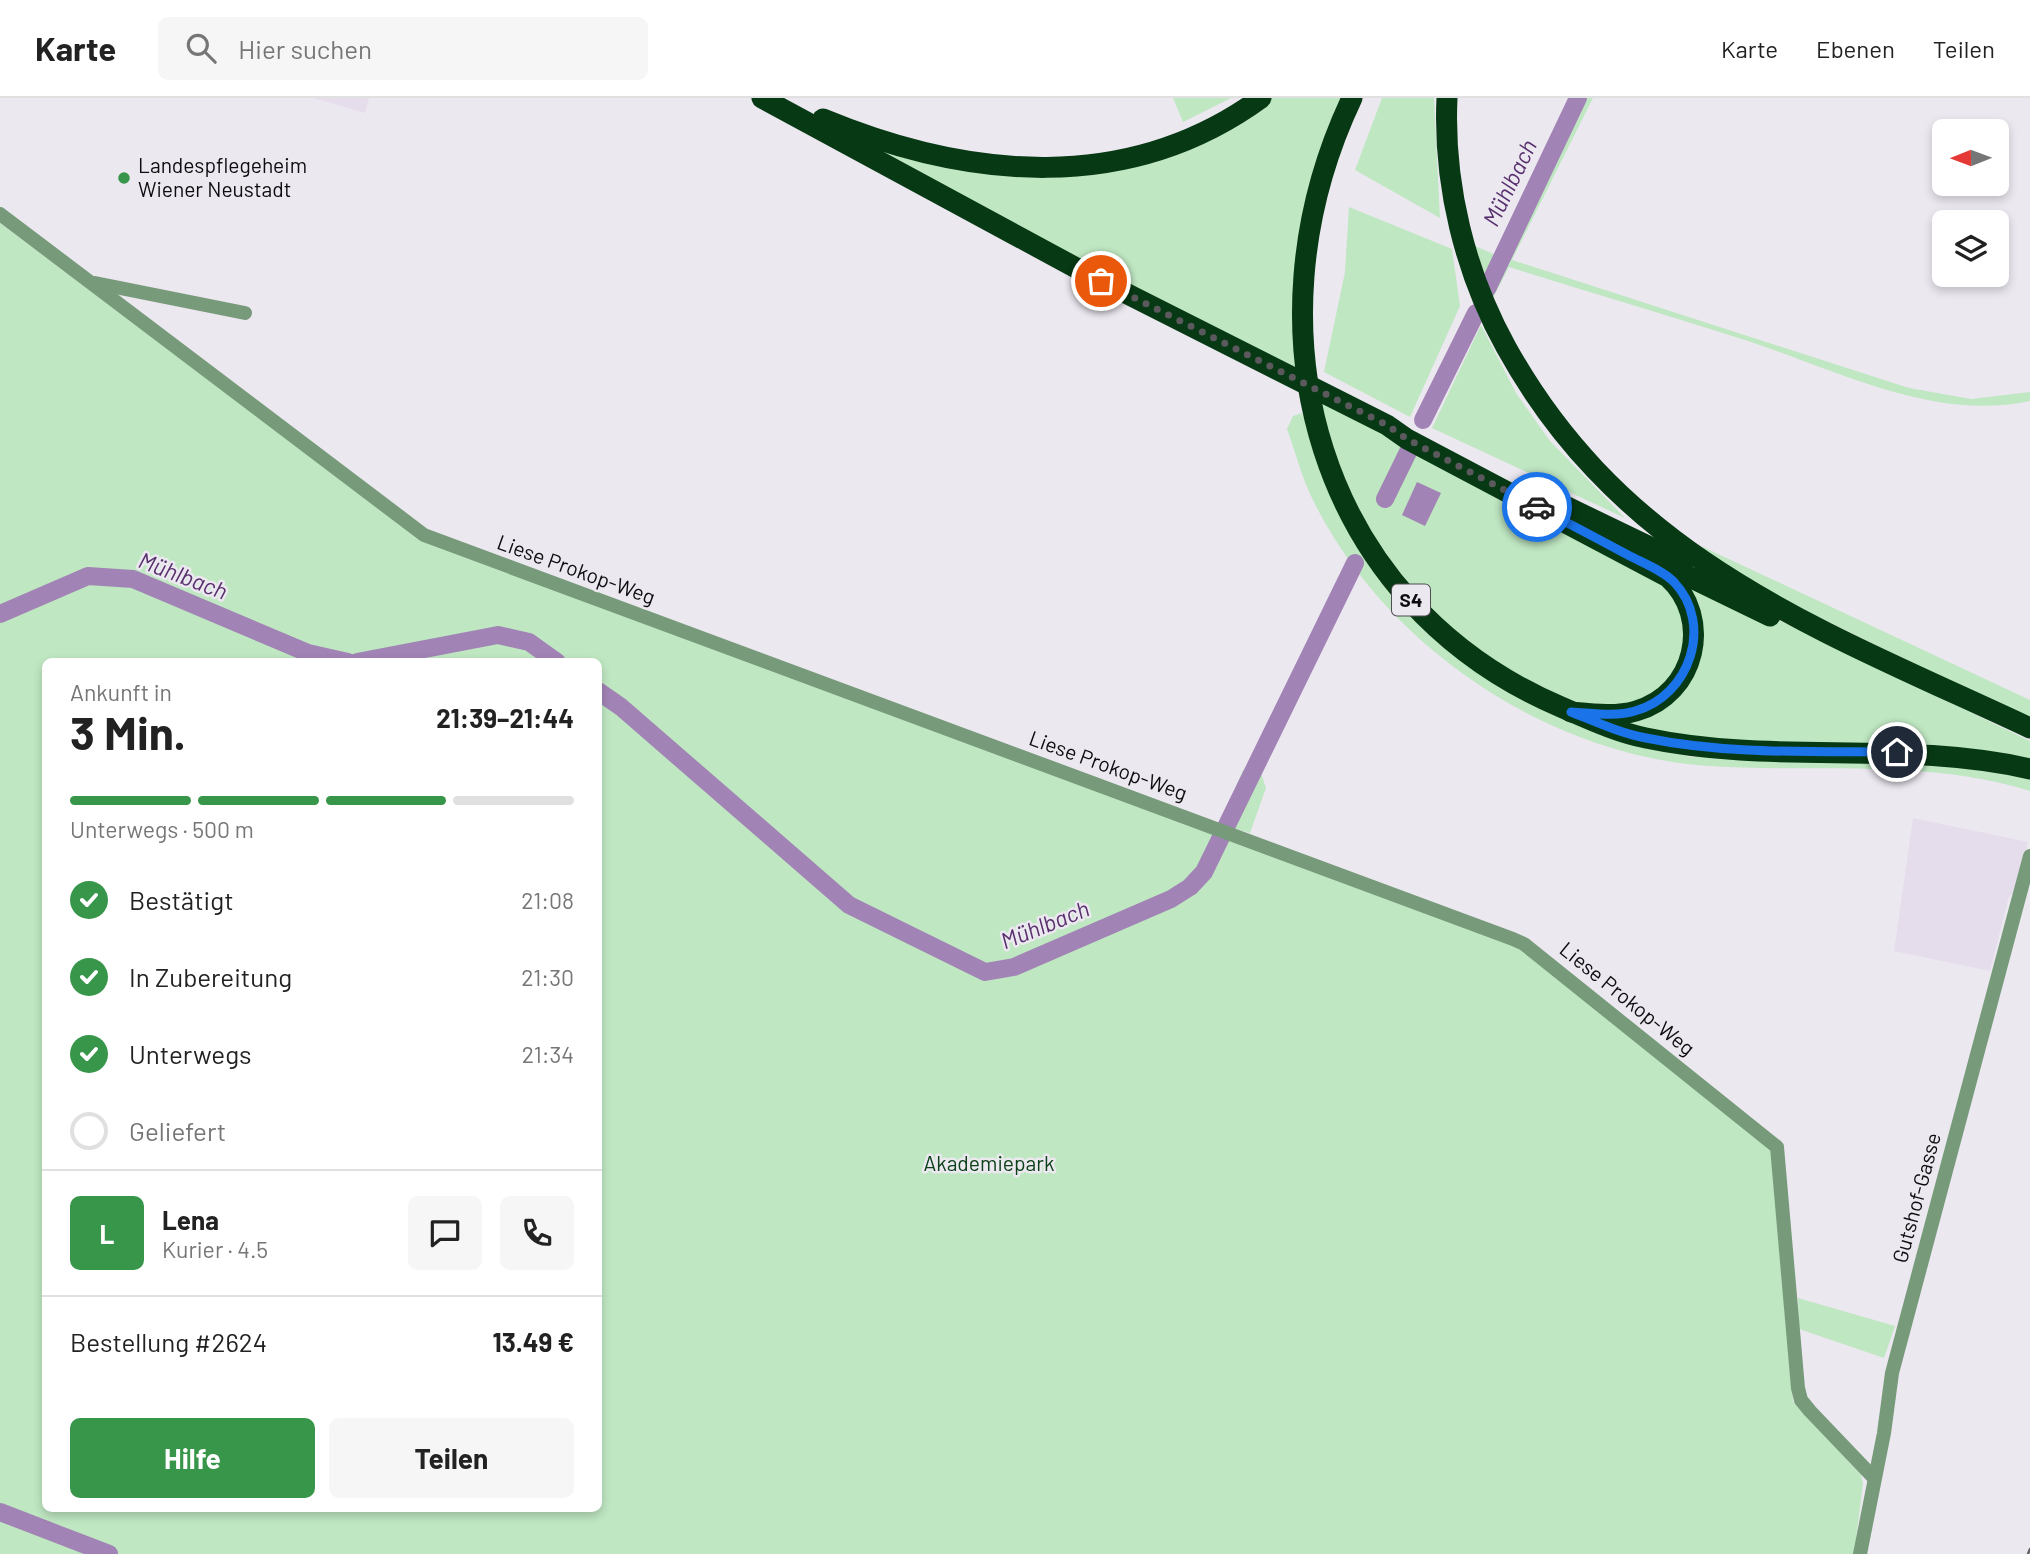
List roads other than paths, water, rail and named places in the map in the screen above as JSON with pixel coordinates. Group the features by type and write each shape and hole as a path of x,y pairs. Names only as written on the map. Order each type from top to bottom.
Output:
{"highway":[{"path":"762,98 1080,270 1387,425 1660,571 1675,584 1687,601 1694,622 1694,644 1685,672 1667,694 1646,708 1628,713 1571,712"},
{"path":"781,98 865,136 928,154 988,166 1035,169 1130,158 1192,139 1261,98"},
{"name":"S4","path":"1352,98 1325,167 1304,257 1301,310 1305,373 1317,429 1334,479 1360,530 1388,572 1416,605 1457,644 1489,669 1531,695 1625,733 1701,746 1953,756 2030,769"},
{"path":"1447,98 1447,138 1455,205 1482,299 1532,393 1572,446 1614,492 1654,528 1699,560 1814,627"},
{"path":"1387,425 1411,431 1814,627 2030,728"},
{"path":"1469,471 2030,740"}],"street":[{"name":"Liese Prokop-Weg","path":"0,214 424,535 1233,833 1524,944 1777,1147 1801,1400 1874,1478"},
{"name":"Liese Prokop-Weg","path":"93,283 245,313"},
{"name":"Gutshof-Gasse","path":"1860,1554 1884,1433 1892,1373 2030,856"}],"waterway":[{"name":"Mühlbach","path":"1487,289 1578,98"},
{"name":"Mühlbach","path":"1423,420 1476,313"},
{"name":"Mühlbach","path":"1385,499 1408,452"},
{"name":"Mühlbach","path":"602,694 621,707 849,905 985,972 1014,967 1171,899 1190,887 1204,872 1355,563"},
{"name":"Mühlbach","path":"0,614 88,576 133,579 308,653 330,658"},
{"name":"Mühlbach","path":"378,658 498,635 529,642 551,658"},
{"path":"0,1512 109,1554"}],"railway":[{"path":"2028,1554 2030,1549"}],"place":[{"name":"Landespflegeheim Wiener Neustadt","path":"124,178"}],"park label":[{"name":"Akademiepark","path":"989,1164"}]}
